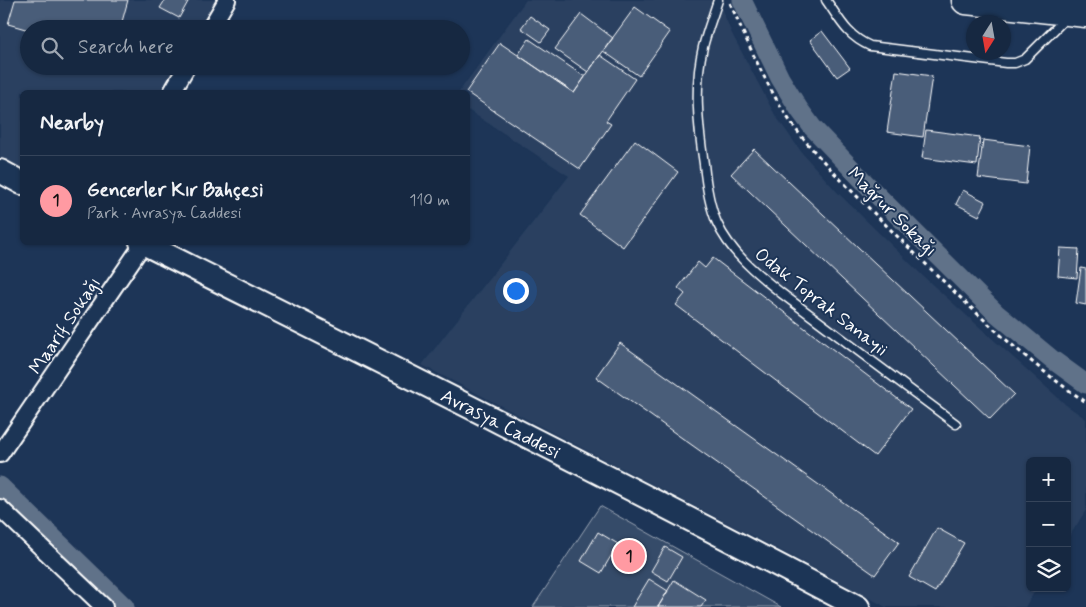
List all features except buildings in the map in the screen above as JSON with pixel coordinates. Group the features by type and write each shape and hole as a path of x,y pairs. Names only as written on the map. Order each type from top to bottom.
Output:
{"highway":[{"path":"966,0 1079,12"}],"street":[{"path":"215,20 227,0"},
{"path":"173,90 182,75"},
{"path":"0,171 20,182"},
{"name":"Maarif Sokağı","path":"0,454 141,245"},
{"name":"Avrasya Caddesi","path":"146,245 426,384 858,607"},
{"path":"0,508 104,607"}],"lane":[{"name":"Odak Toprak Sanayii","path":"718,0 703,47 699,72 698,107 700,138 708,194 717,224 728,241 756,273 780,293 956,424"},
{"path":"826,0 850,35 870,46 1006,63 1015,63 1025,59 1079,12"}],"path":[{"name":"Mağrur Sokağı","path":"729,0 755,58 772,90 790,121 805,141 845,185 1011,345 1086,402"}],"shaded area":[{"path":"0,0 218,0 206,20 20,20 20,75 171,75 161,90 20,90 20,168 0,157"},
{"path":"526,0 718,0 732,34 775,115 802,153 837,192 925,278 1066,405 1086,419 1086,510 1071,534 1071,457 1026,457 1026,592 1034,592 1025,607 886,607 422,365 569,176 470,111 470,90 460,90"},
{"path":"600,506 781,607 533,607"}],"waterway":[{"path":"742,0 780,78 813,128 873,191 996,313 1053,360 1086,384"},
{"path":"0,486 125,607"}],"place":[{"name":"Gencerler Kır Bahçesi","path":"629,556"}]}
